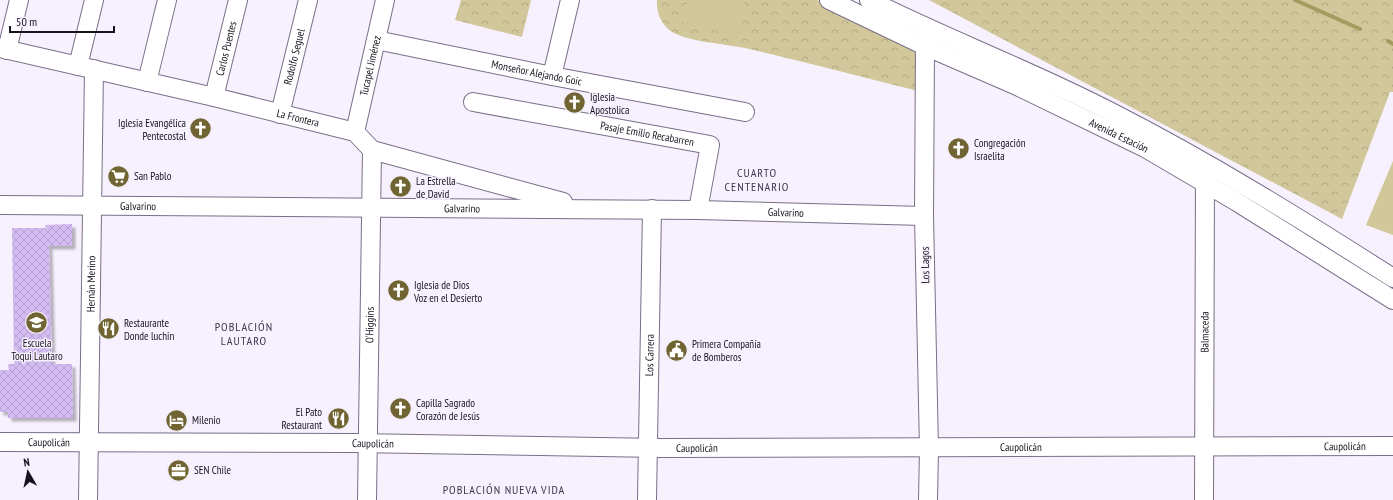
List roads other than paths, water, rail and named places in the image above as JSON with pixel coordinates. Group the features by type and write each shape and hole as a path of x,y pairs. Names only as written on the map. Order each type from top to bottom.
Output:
{"street":[{"path":"3,49 19,0"},
{"name":"Hernán Merino","path":"88,500 92,206 86,67 94,0"},
{"path":"147,82 167,0"},
{"name":"Carlos Puentes","path":"214,97 238,0"},
{"name":"Rodolfo Seguel","path":"280,114 308,0"},
{"name":"Tucapel Jiménez","path":"355,132 385,0"},
{"path":"552,76 570,0"},
{"name":"Avenida Estación","path":"829,0 927,38 1033,73 1112,112 1258,192 1393,278"},
{"name":"Avenida Estación","path":"869,0 927,38 1015,84 1145,148 1204,182 1393,300"},
{"name":"Los Lagos","path":"927,38 924,216 928,500"},
{"name":"Monseñor Alejando Goic","path":"376,40 552,76 745,112"},
{"name":"La Frontera","path":"3,49 214,97 355,132"},
{"name":"Pasaje Emilio Recabarren","path":"473,102 710,145 698,210"},
{"path":"355,132 372,150 587,209"},
{"name":"O'Higgins","path":"367,500 372,150"},
{"name":"Balmaceda","path":"1204,500 1204,182 1206,164"},
{"name":"Galvarino","path":"0,205 652,209 924,216"},
{"name":"Los Carrera","path":"647,500 652,209"},
{"path":"1297,239 1306,222"},
{"name":"Caupolicán","path":"0,442 368,443 647,448 928,449 1393,446"}],"waterway":[{"path":"1295,0 1360,29"},
{"path":"1388,41 1393,44"}],"place":[{"name":"Iglesia Apostolica","path":"575,103"},
{"name":"Iglesia Evangélica Pentecostal","path":"201,129"},
{"name":"Congregación Israelita","path":"958,149"},
{"name":"San Pablo","path":"119,176"},
{"name":"La Estrella de David","path":"400,187"},
{"name":"Iglesia de Dios Voz en el Desierto","path":"398,291"},
{"name":"Escuela Toqui Lautaro","path":"37,323"},
{"name":"Restaurante Donde luchin","path":"108,329"},
{"name":"Primera Compañía de Bomberos","path":"676,350"},
{"name":"Capilla Sagrado Corazón de Jesús","path":"400,409"},
{"name":"El Pato Restaurant","path":"338,418"},
{"name":"Milenio","path":"176,420"},
{"name":"SEN Chile","path":"179,470"}],"district":[{"name":"CUARTO CENTENARIO","path":"757,179"},
{"name":"POBLACIÓN LAUTARO","path":"244,333"},
{"name":"POBLACIÓN NUEVA VIDA","path":"504,489"}]}
